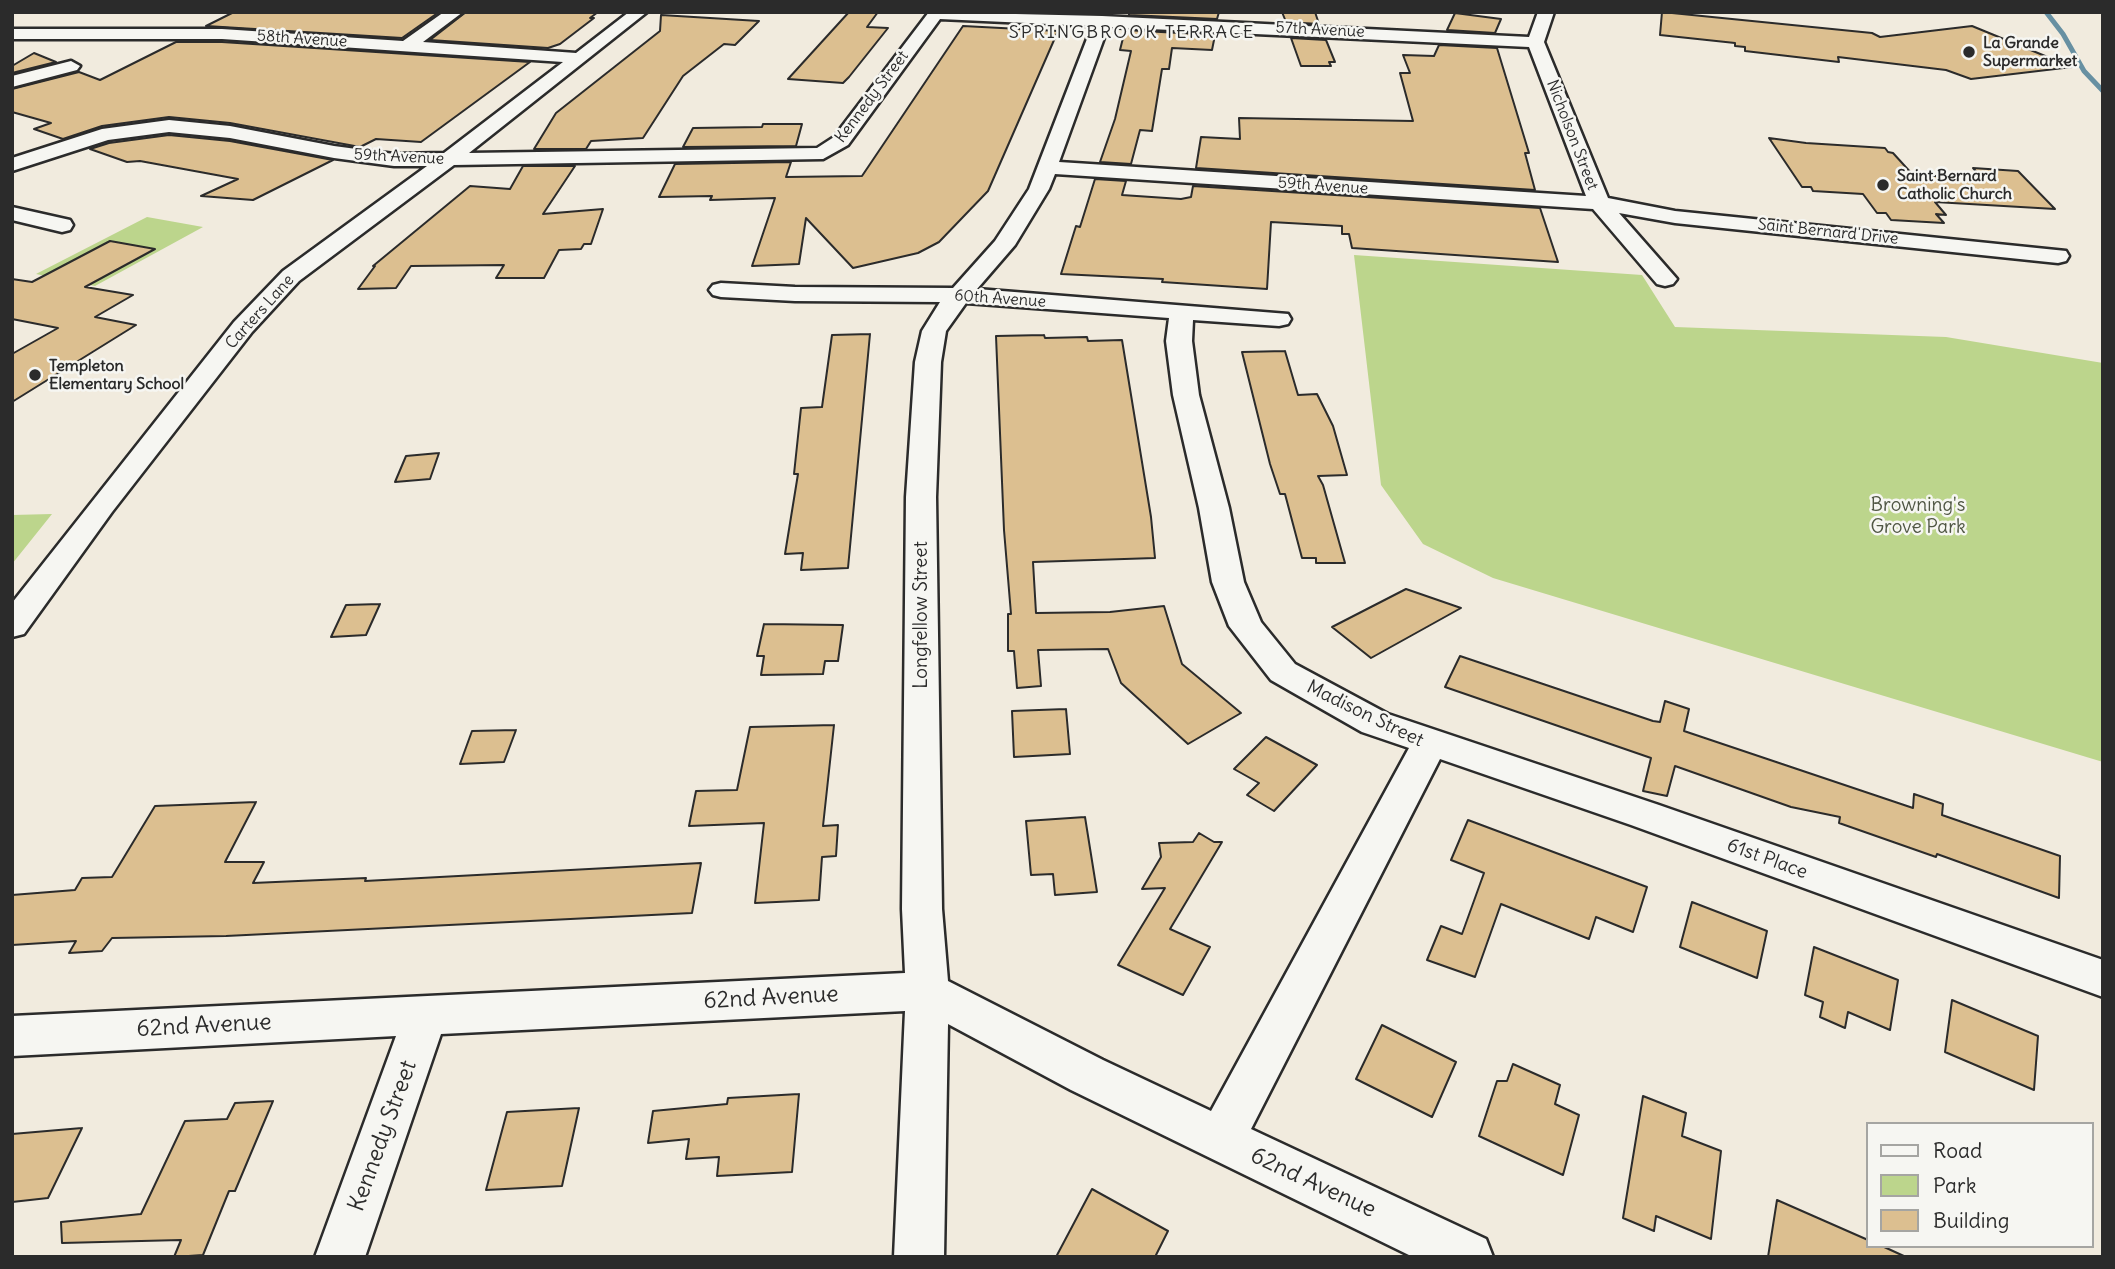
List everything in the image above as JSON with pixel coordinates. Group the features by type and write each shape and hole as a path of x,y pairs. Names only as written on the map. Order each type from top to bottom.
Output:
{"street":[{"path":"406,47 455,12"},
{"name":"Carters Lane","path":"12,626 102,506 243,327 290,276 448,160 639,12"},
{"path":"1536,42 1546,12"},
{"name":"57th Avenue","path":"937,13 1536,42"},
{"name":"Kennedy Street","path":"792,157 822,153 841,141 937,13"},
{"path":"196,34 230,20"},
{"name":"Longfellow Street","path":"919,1257 927,991 922,909 921,497 928,362 934,331 946,310 1004,245 1022,220 1048,167 1102,21"},
{"name":"58th Avenue","path":"19,34 196,34 578,58"},
{"name":"Nicholson Street","path":"1536,42 1599,203 1665,279"},
{"path":"12,82 71,66"},
{"name":"59th Avenue","path":"18,159 124,130 169,126 230,132 367,157 448,160 792,157"},
{"name":"59th Avenue","path":"1048,167 1599,203"},
{"name":"Saint Bernard Drive","path":"1599,203 1675,217 2058,256"},
{"path":"12,214 62,225"},
{"name":"60th Avenue","path":"721,290 794,294 960,295 1279,319"},
{"name":"Madison Street","path":"1182,312 1179,341 1186,395 1214,508 1228,582 1246,626 1283,672 1375,723 1430,744 1221,1139"},
{"name":"61st Place","path":"1430,744 1645,815 2103,979"},
{"name":"62nd Avenue","path":"12,1036 927,991 1041,1052 1468,1257"},
{"name":"Kennedy Street","path":"340,1257 426,1015"}],"green space":[{"path":"147,217 203,227 95,286 36,274"},
{"name":"Browning's Grove Park","path":"1354,255 1642,275 1675,327 1946,337 2103,363 2103,762 1493,578 1423,544 1381,485"},
{"path":"52,514 12,564 12,515"}],"building":[{"path":"234,12 439,12 402,38 206,26"},
{"path":"466,12 598,12 560,44 548,48 430,40"},
{"path":"849,12 878,12 867,27 888,28 849,77 843,83 788,79"},
{"path":"1129,12 1219,12 1217,19 1129,15"},
{"path":"1282,12 1315,12 1319,24 1286,22"},
{"path":"1662,12 1872,33 1880,37 1972,26 2072,67 1971,79 1946,70 1838,57 1839,62 1745,51 1745,47 1735,46 1735,43 1660,35"},
{"path":"1455,13 1501,19 1495,33 1447,30"},
{"path":"661,15 759,21 735,45 724,44 683,76 643,138 591,141 586,149 534,149 556,113 660,31"},
{"path":"963,26 1058,31 988,191 939,242 918,253 853,268 806,218 799,264 752,266 775,198 710,200 712,196 659,197 675,164 791,162 786,177 862,176"},
{"path":"1125,30 1215,35 1212,50 1172,48 1169,69 1162,69 1152,131 1140,130 1131,164 1100,162 1115,119 1131,51 1120,50"},
{"path":"1291,38 1326,40 1335,62 1329,62 1331,66 1301,66"},
{"path":"176,42 222,42 530,62 421,142 376,139 360,147 230,123 169,117 102,126 63,139 34,129 51,123 12,112 12,89 79,72 100,80"},
{"path":"1439,45 1497,48 1529,153 1525,153 1535,190 1196,168 1201,137 1240,139 1239,118 1413,121 1400,73 1410,73 1403,55 1434,56"},
{"path":"34,53 56,62 12,73 12,66"},
{"path":"763,124 802,124 796,146 683,147 693,128 762,127"},
{"path":"169,135 230,141 333,160 253,200 201,196 238,179 140,161 127,162 90,149 109,143"},
{"path":"1769,138 1885,148 1913,175 1982,178 1973,168 2018,171 2055,209 1935,202 1946,215 1936,214 1944,223 1891,220 1886,213 1877,213 1863,194 1813,191 1811,187 1802,187"},
{"path":"523,166 575,166 543,214 603,209 591,244 584,244 581,249 559,250 544,278 496,278 504,265 411,266 396,288 358,289 373,266 470,186 510,189"},
{"path":"1095,179 1126,181 1122,195 1181,199 1191,197 1193,186 1540,208 1558,262 1352,248 1349,234 1342,234 1342,226 1271,222 1267,289 1162,282 1163,279 1061,274"},
{"path":"110,241 155,249 85,287 133,295 95,317 136,325 12,402 12,354 58,328 12,319 12,279 32,282"},
{"path":"870,334 848,568 801,570 803,553 785,554 798,474 794,474 801,408 822,407 832,335"},
{"path":"1044,335 1045,338 1087,337 1088,341 1122,340 1151,517 1155,558 1033,562 1036,613 1110,612 1164,606 1182,664 1241,713 1188,744 1121,683 1108,649 1038,650 1041,686 1017,688 1014,651 1008,651 1008,614 1011,614 1004,530 996,336"},
{"path":"1285,351 1298,395 1317,394 1333,426 1347,475 1318,476 1323,485 1345,563 1316,563 1316,558 1302,558 1285,494 1280,494 1270,464 1242,352"},
{"path":"439,453 430,479 395,482 406,456"},
{"path":"1406,589 1461,608 1371,658 1332,627"},
{"path":"380,604 366,635 331,637 346,605"},
{"path":"764,624 843,625 838,661 825,661 823,674 761,675 764,656 757,656"},
{"path":"1460,656 1653,721 1660,722 1665,701 1689,709 1684,731 1913,808 1914,794 1943,804 1942,815 2060,856 2059,898 1937,854 1936,857 1839,823 1840,817 1791,807 1675,766 1667,796 1643,791 1651,758 1445,687"},
{"path":"1066,709 1070,754 1014,757 1012,711"},
{"path":"834,725 823,826 838,825 836,856 822,857 819,900 755,903 764,823 689,826 696,791 737,790 750,727"},
{"path":"516,730 504,762 460,764 472,731"},
{"path":"1266,737 1317,765 1274,811 1247,795 1259,783 1234,769"},
{"path":"256,802 225,862 264,862 253,883 366,878 365,881 701,863 692,913 226,936 112,938 102,951 69,953 76,941 12,945 12,895 75,890 82,878 112,877 155,806"},
{"path":"1085,817 1097,892 1055,895 1053,874 1031,875 1026,821"},
{"path":"1468,820 1647,887 1633,932 1596,917 1589,939 1501,904 1475,977 1427,960 1441,926 1462,934 1484,873 1451,860"},
{"path":"1199,833 1214,842 1222,842 1170,929 1210,947 1183,995 1118,965 1165,888 1142,889 1161,857 1159,843 1193,842"},
{"path":"1692,902 1767,931 1757,978 1680,947"},
{"path":"1814,947 1898,980 1890,1030 1848,1012 1845,1028 1820,1017 1823,1002 1805,995"},
{"path":"1952,1000 2038,1036 2034,1090 1945,1052"},
{"path":"1382,1025 1456,1062 1432,1117 1356,1079"},
{"path":"1513,1064 1560,1085 1555,1104 1579,1115 1563,1175 1479,1136 1497,1081 1507,1081"},
{"path":"799,1094 792,1172 717,1176 719,1157 686,1159 689,1139 648,1143 653,1111 727,1104 728,1098"},
{"path":"1643,1096 1686,1113 1682,1136 1721,1151 1711,1239 1656,1216 1654,1231 1623,1218"},
{"path":"273,1101 235,1191 229,1191 203,1255 174,1257 181,1240 62,1243 61,1222 141,1214 185,1121 227,1119 235,1103"},
{"path":"579,1108 562,1186 486,1190 507,1112"},
{"path":"82,1128 48,1198 12,1202 12,1134"},
{"path":"1092,1189 1168,1231 1155,1257 1056,1257"},
{"path":"1777,1200 1867,1240 1867,1248 1886,1248 1906,1257 1768,1257"}],"waterway":[{"path":"2046,12 2063,34 2084,71 2103,91"}],"place":[{"name":"La Grande Supermarket","path":"1969,52"},
{"name":"Saint Bernard Catholic Church","path":"1883,185"},
{"name":"Templeton Elementary School","path":"35,375"}],"district":[{"name":"SPRINGBROOK TERRACE","path":"1132,33"}]}
